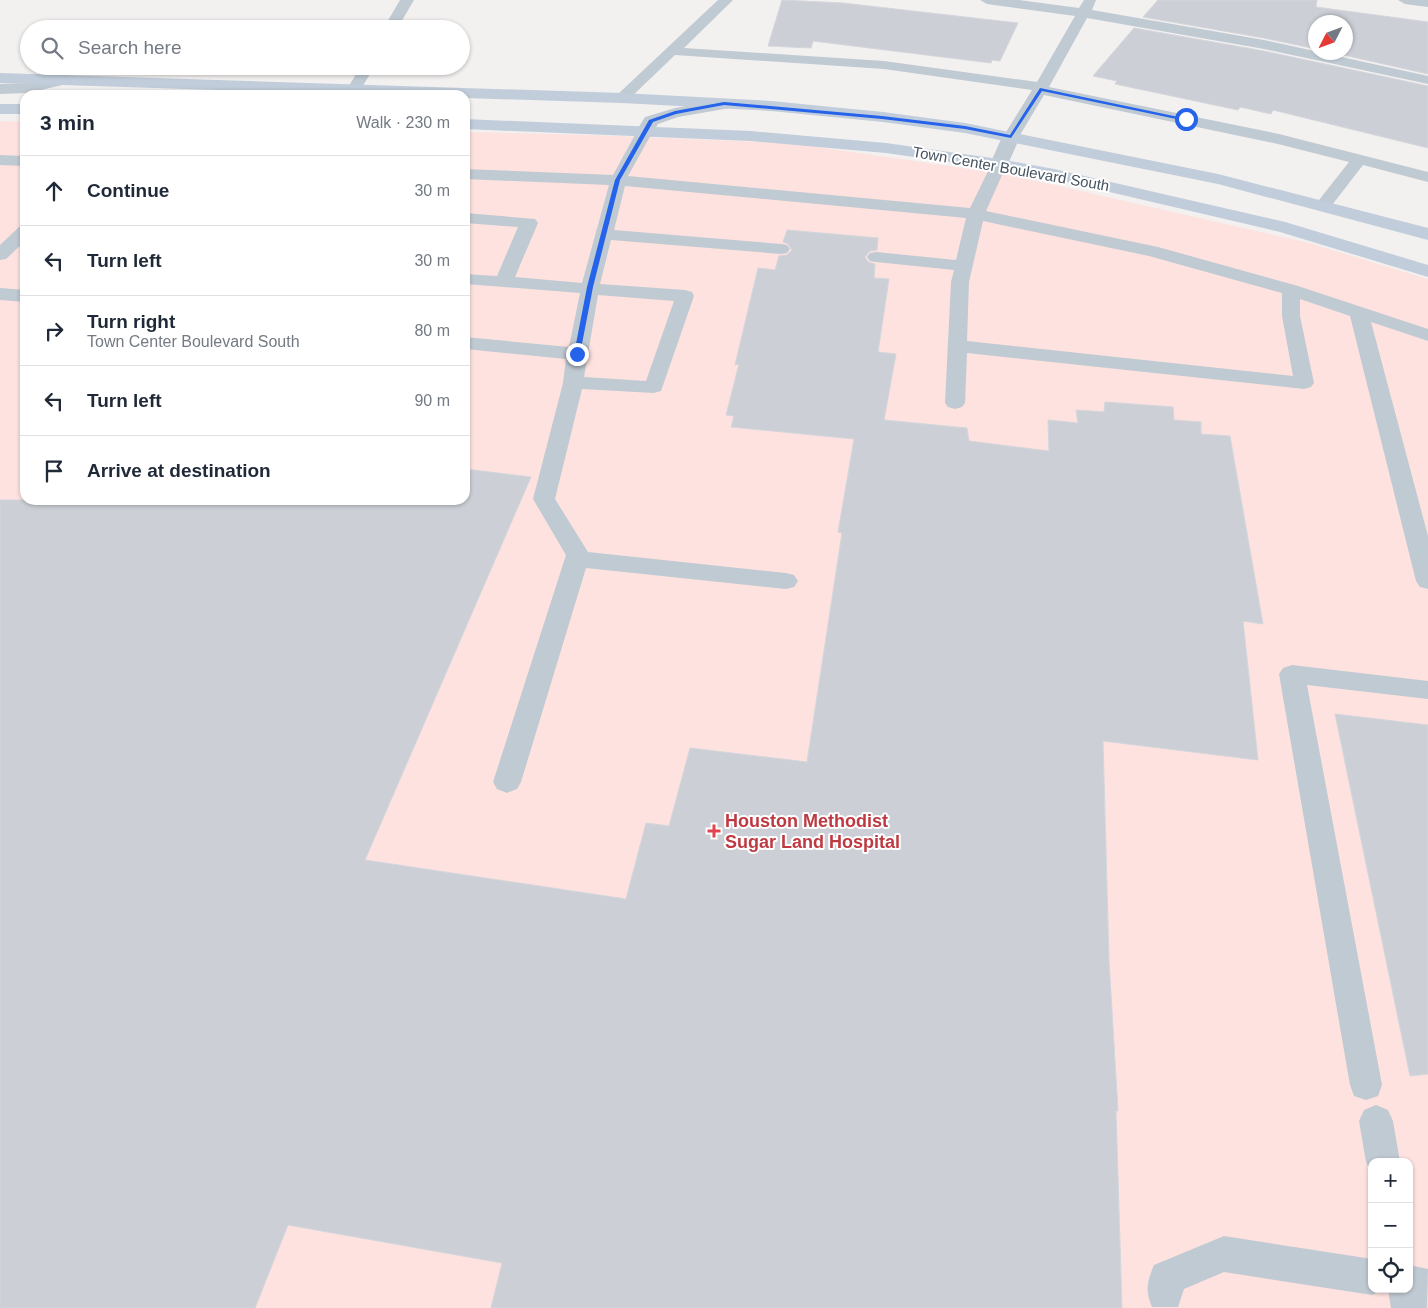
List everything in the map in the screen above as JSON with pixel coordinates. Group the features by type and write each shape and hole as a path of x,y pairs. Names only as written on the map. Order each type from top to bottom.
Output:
{"street":[{"name":"Town Center Boulevard South","path":"0,78 304,90"},
{"path":"0,89 28,88 65,80"},
{"name":"Town Center Boulevard South","path":"470,95 622,98 724,104 882,117 965,128 1218,178 1428,234"},
{"name":"Town Center Boulevard South","path":"644,133 651,121 675,113 724,104"},
{"path":"0,109 20,110"},
{"name":"Town Center Boulevard South","path":"470,124 751,136 877,147 999,164 1054,174 1285,228 1428,271"},
{"path":"999,164 1011,137"}],"lane":[{"path":"395,20 407,0"},
{"path":"622,98 726,0"},
{"path":"987,0 1087,6 1428,80"},
{"path":"1404,0 1428,3"},
{"path":"1011,137 1041,89 1087,6"},
{"path":"672,51 884,65 1041,89 1279,139 1428,177"},
{"path":"353,90 362,75"},
{"path":"507,782 578,559 578,555 544,499 573,384 590,287 618,180 644,133"},
{"path":"1323,205 1360,159"},
{"path":"0,160 20,161"},
{"path":"955,403 960,282 976,214 999,164"},
{"path":"470,174 618,180 976,214 1152,251 1291,290 1428,335"},
{"path":"470,218 530,223 504,281"},
{"path":"604,234 781,249"},
{"path":"0,255 20,236"},
{"path":"876,257 963,266"},
{"path":"470,279 590,287 685,296 654,387 573,384"},
{"path":"957,346 1304,383 1291,316 1291,290"},
{"path":"0,294 20,296"},
{"path":"1359,312 1428,581"},
{"path":"470,343 577,354"},
{"path":"578,559 786,581"},
{"path":"1366,1085 1292,674 1428,690"},
{"path":"1376,1121 1382,1158"},
{"path":"1164,1294 1168,1278 1224,1254 1368,1276"},
{"path":"1413,1284 1428,1286"},
{"path":"1407,1293 1409,1308"}],"shaded area":[{"name":"Houston Methodist Sugar Land Hospital","path":"0,121 20,122 20,505 470,505 470,132 790,143 1010,175 1309,243 1428,279 1428,1308 0,1308"}],"building":[{"path":"782,0 843,3 1018,23 1000,61 992,60 991,63 813,41 811,48 768,46"},
{"path":"1158,0 1317,0 1316,7 1428,22 1428,74 1353,57 1353,15 1308,15 1308,47 1143,17"},
{"path":"1134,28 1264,51 1428,86 1428,148 1273,110 1271,114 1240,107 1238,110 1115,84 1117,81 1093,76"},
{"path":"787,230 878,238 877,250 870,251 865,257 868,262 875,264 874,278 889,279 878,352 896,354 884,420 967,428 969,441 1049,451 1048,420 1078,423 1076,410 1104,412 1105,402 1173,407 1174,420 1201,422 1201,434 1230,436 1263,624 1243,621 1258,760 1103,741 1109,960 1118,1111 1116,1111 1122,1308 491,1308 502,1263 288,1225 255,1308 0,1308 0,500 20,500 20,505 470,505 470,470 531,477 365,860 626,899 646,823 669,826 690,748 807,762 842,533 838,532 854,439 731,427 734,416 726,415 739,364 735,365 758,268 775,270 779,256 787,255 792,250 788,244 783,242"},
{"path":"1335,714 1428,725 1428,1074 1410,1076"}],"place":[{"name":"Houston Methodist Sugar Land Hospital","path":"714,831"}],"route":[{"path":"577,354 590,287 618,180 651,121 675,113 724,104 770,106 882,117 965,128 1011,137 1040,90 1186,119"}]}
